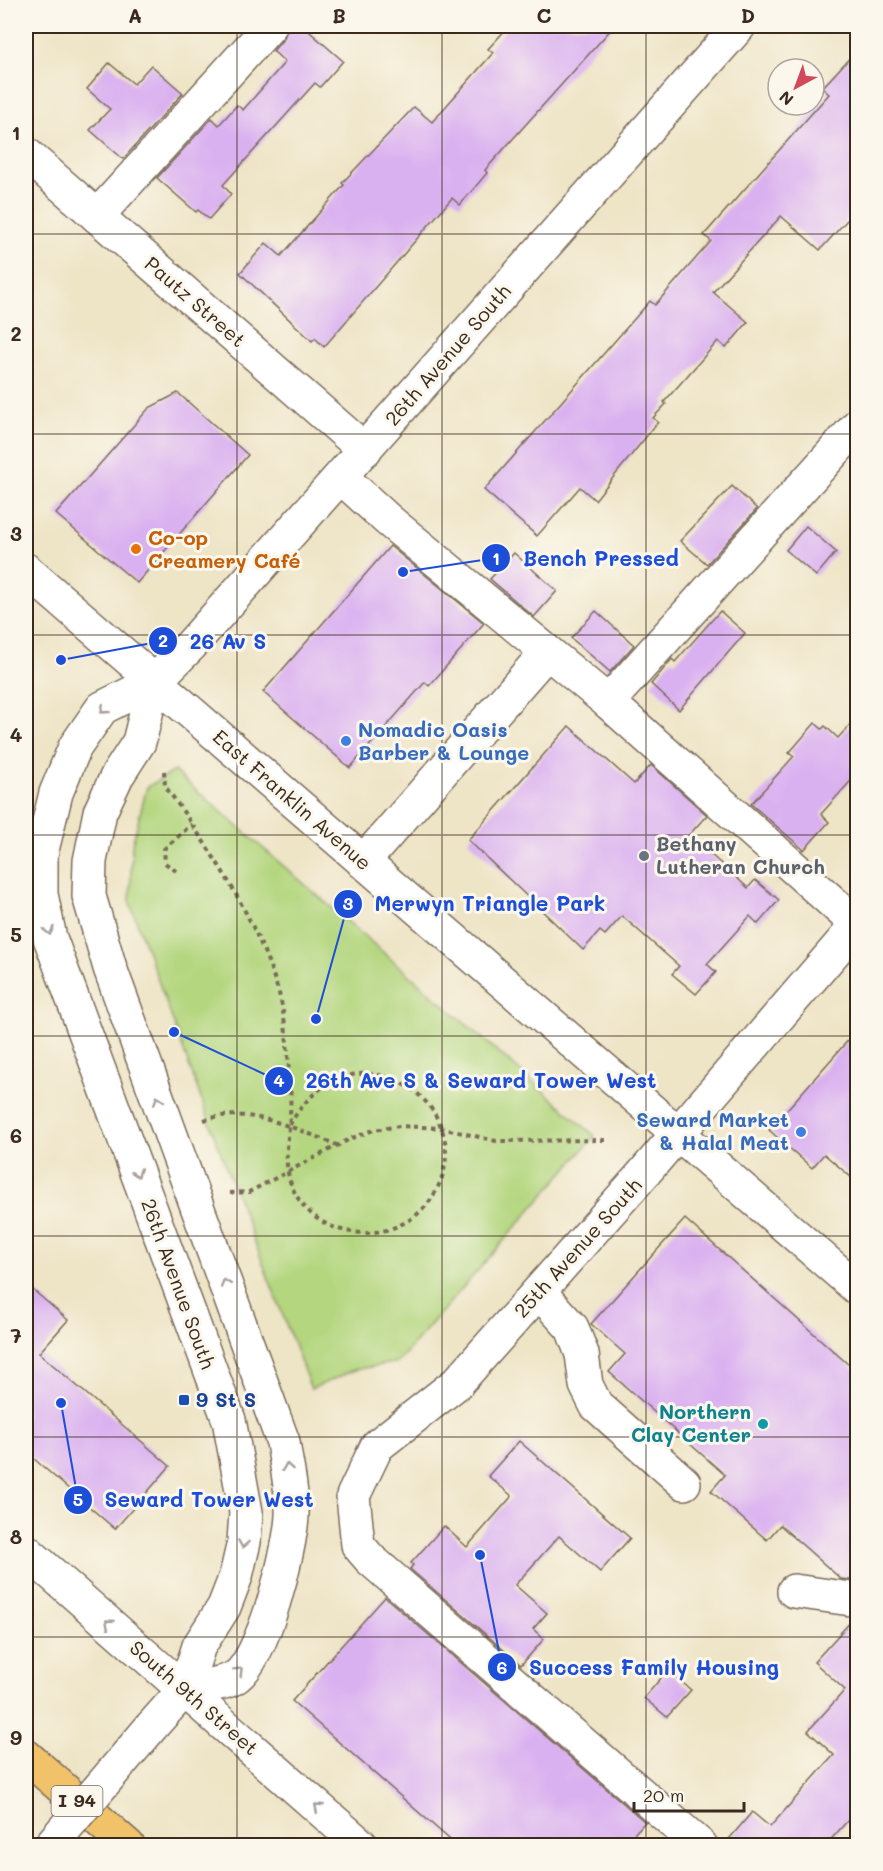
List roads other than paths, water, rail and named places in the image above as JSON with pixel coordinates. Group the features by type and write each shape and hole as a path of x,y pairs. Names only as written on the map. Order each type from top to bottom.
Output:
{"highway":[{"name":"I 94","path":"26,1756 128,1845"}],"street":[{"path":"97,216 270,26"},
{"name":"26th Avenue South","path":"185,1689 199,1646 224,1607 236,1576 244,1542 246,1512 240,1472 229,1420 50,938 33,853 75,747 102,708 154,682 191,645 739,26"},
{"name":"Pautz Street","path":"26,154 364,450"},
{"path":"608,702 858,425"},
{"path":"341,477 608,702 857,925"},
{"name":"East Franklin Avenue","path":"26,570 858,1289"},
{"path":"363,862 547,652"},
{"path":"50,1845 185,1689 235,1677 253,1654 279,1587 289,1547 293,1514 283,1442 110,968 89,897 90,861 99,812 117,776 139,742 154,682"},
{"name":"25th Avenue South","path":"701,1845 370,1559 358,1545 353,1496 377,1446 457,1383 679,1134 857,925"},
{"path":"539,1292 572,1328 582,1354 586,1385 596,1405 684,1484"},
{"name":"South 9th Street","path":"26,1551 362,1845"},
{"path":"794,1591 858,1600"}],"place":[{"name":"Co-op Creamery Café","path":"136,549"},
{"name":"Bench Pressed","path":"403,572"},
{"name":"26 Av S","path":"61,660"},
{"name":"Nomadic Oasis Barber & Lounge","path":"346,741"},
{"name":"Bethany Lutheran Church","path":"644,856"},
{"name":"Merwyn Triangle Park","path":"316,1019"},
{"name":"26th Ave S & Seward Tower West","path":"174,1032"},
{"name":"Seward Market & Halal Meat","path":"801,1132"},
{"name":"9 St S","path":"184,1400"},
{"name":"Seward Tower West","path":"61,1403"},
{"name":"Northern Clay Center","path":"763,1424"},
{"name":"Success Family Housing","path":"480,1555"}]}
